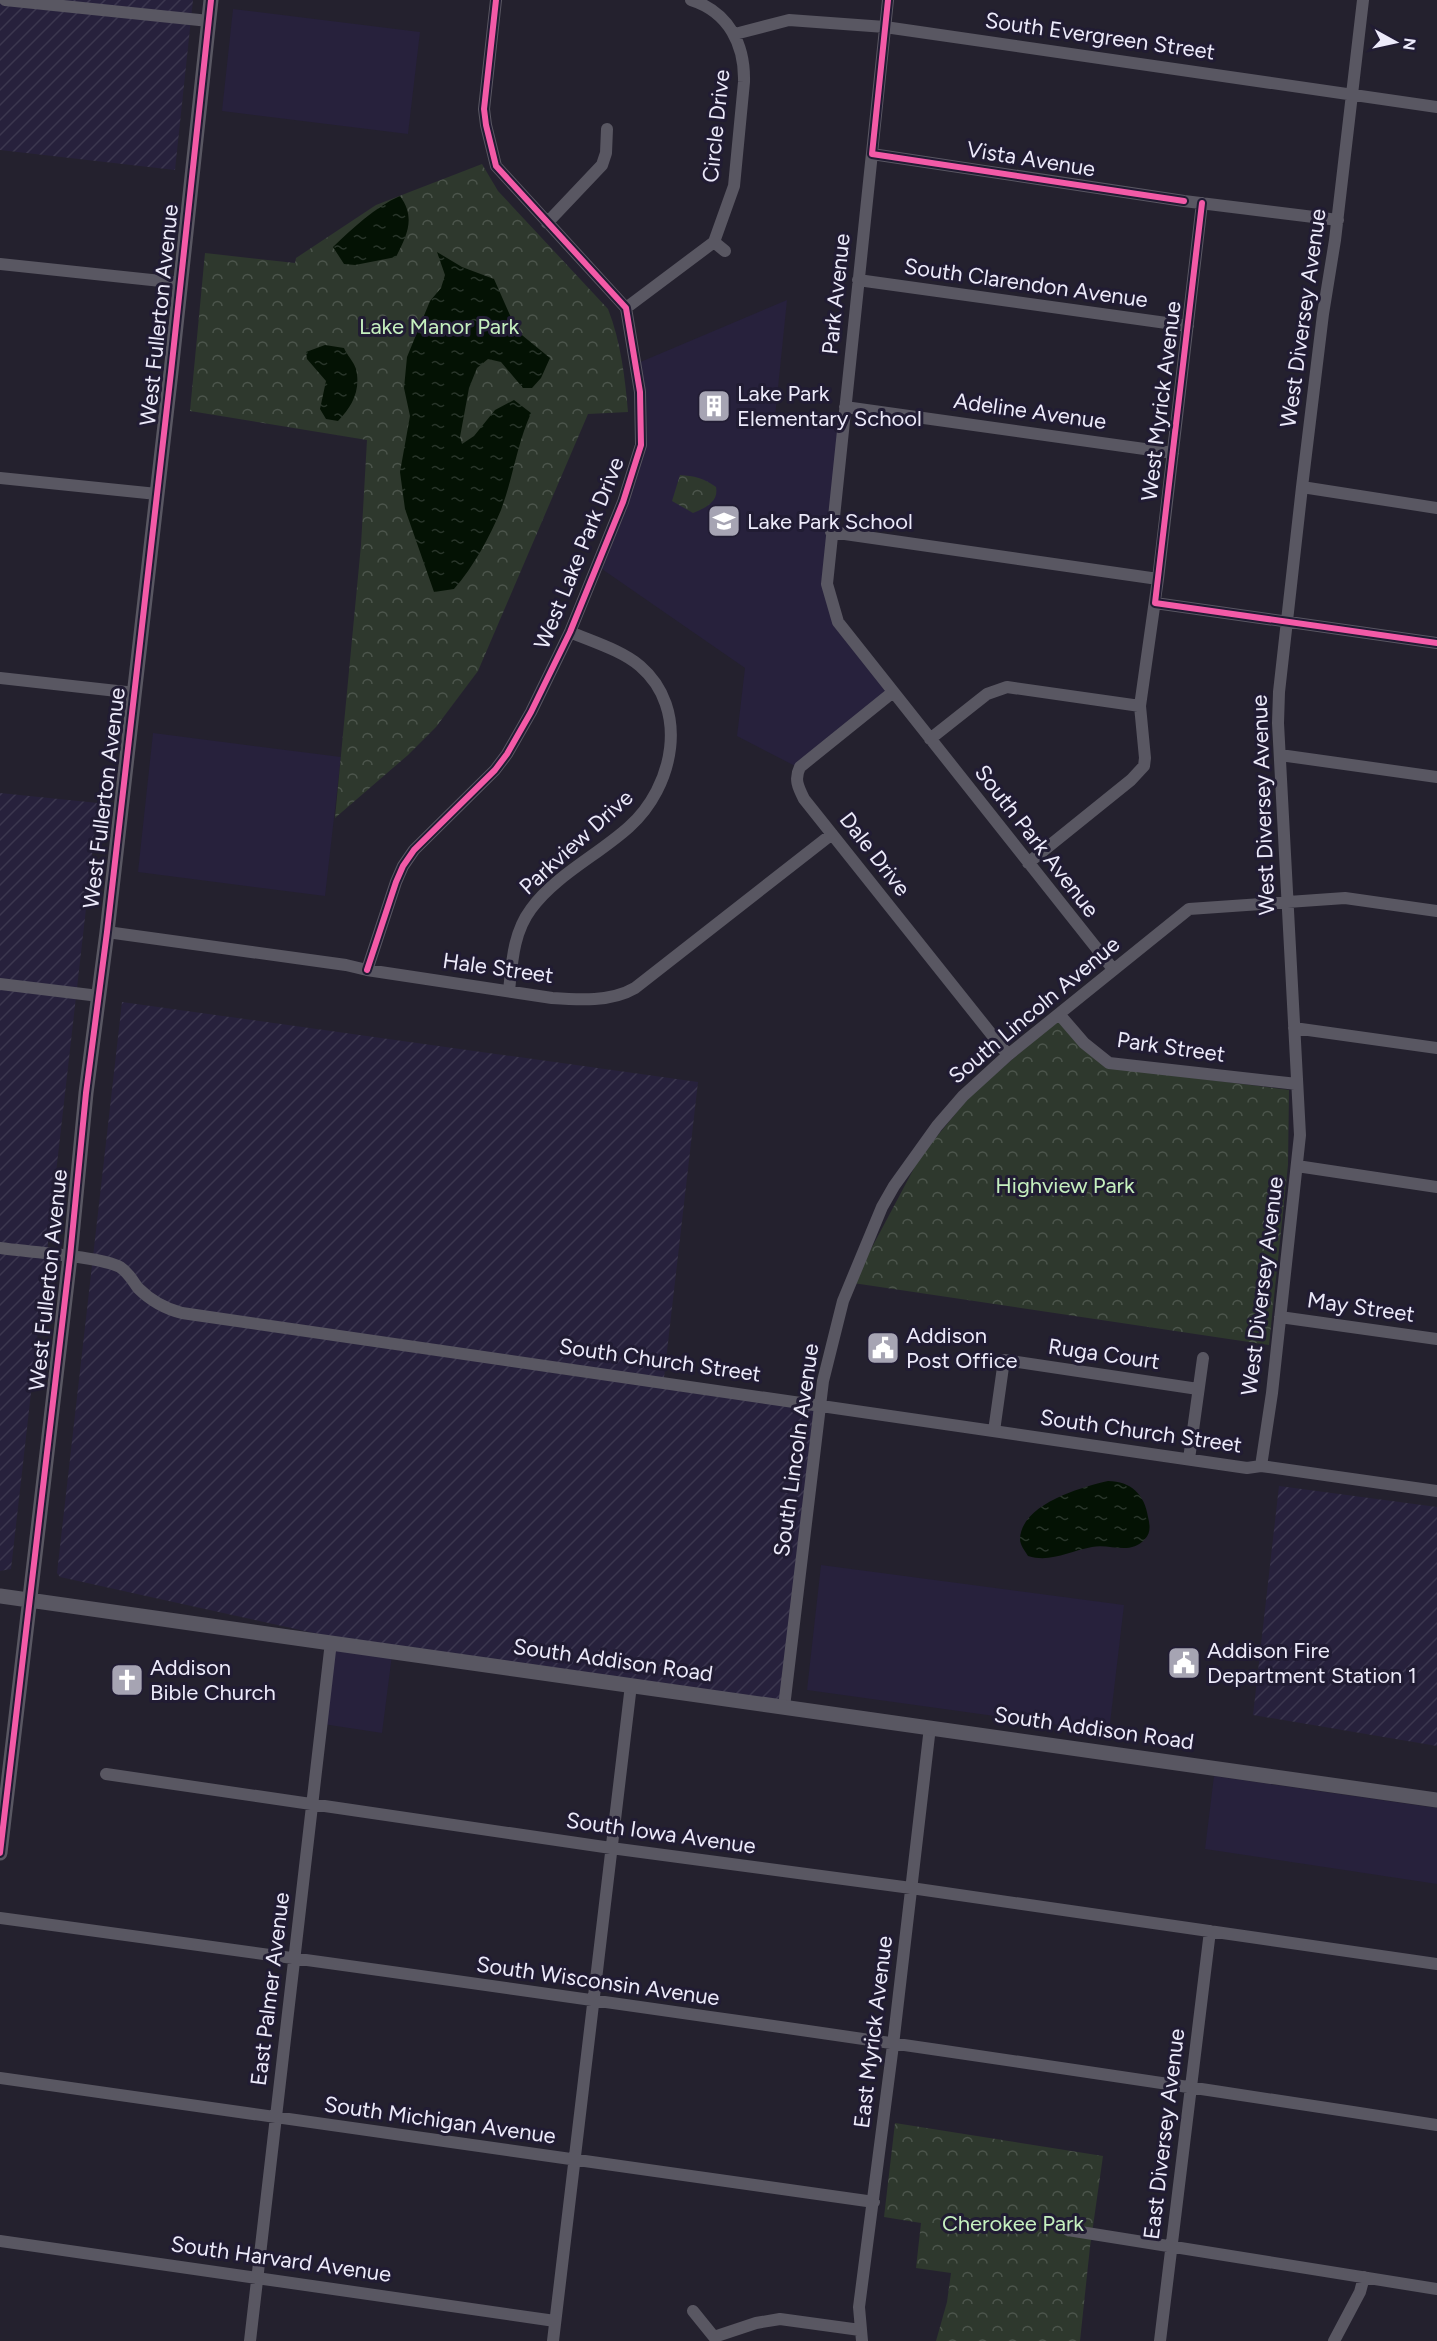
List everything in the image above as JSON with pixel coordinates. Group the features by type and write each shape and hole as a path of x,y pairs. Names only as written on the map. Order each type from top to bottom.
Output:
{"street":[{"path":"5,0 209,21"},
{"name":"West Fullerton Avenue","path":"0,1853 70,1257 81,1132 135,693 211,0"},
{"path":"496,0 484,109 486,125 496,166 547,223 626,308 714,242 725,251"},
{"name":"Circle Drive","path":"692,0 719,15 735,34 741,47 745,67 734,186 714,242"},
{"name":"Park Avenue","path":"888,0 827,584 838,622 930,739"},
{"name":"West Diversey Avenue","path":"1261,1466 1300,1135 1280,755 1279,692 1302,487 1338,220 1364,0"},
{"name":"South Evergreen Street","path":"735,34 789,20 885,27 1437,107"},
{"path":"547,223 602,165 606,153 607,129"},
{"name":"Vista Avenue","path":"872,154 1202,203 1338,220"},
{"name":"West Myrick Avenue","path":"1028,862 1131,780 1144,766 1140,706 1158,579 1202,203"},
{"path":"0,264 180,283"},
{"name":"South Clarendon Avenue","path":"858,280 1188,326"},
{"name":"West Lake Park Drive","path":"367,970 403,866 414,850 481,785 507,754 531,712 570,632 623,502 641,445 640,392 626,308"},
{"name":"Adeline Avenue","path":"845,407 1173,453"},
{"path":"0,478 157,494"},
{"path":"1302,487 1437,508"},
{"path":"831,532 1158,579"},
{"path":"1155,603 1437,643"},
{"name":"Parkview Drive","path":"509,991 513,952 525,918 552,886 628,828 644,812 660,785 670,755 668,709 653,680 630,659 570,632"},
{"path":"0,678 135,693"},
{"path":"930,739 988,694 998,689 1016,688 1140,706"},
{"name":"Dale Drive","path":"893,692 807,761 798,772 798,787 832,834 1008,1055"},
{"name":"South Park Avenue","path":"930,739 1113,969"},
{"path":"1280,755 1437,777"},
{"name":"Hale Street","path":"107,932 346,965 552,998 578,999 623,995 832,834"},
{"name":"South Lincoln Avenue","path":"784,1707 824,1375 843,1301 882,1207 894,1186 938,1126 963,1096 1008,1055 1190,909 1345,898 1437,911"},
{"path":"0,984 99,996"},
{"name":"Park Street","path":"1059,1014 1084,1043 1109,1063 1297,1084"},
{"path":"1294,1028 1437,1048"},
{"path":"1297,1166 1437,1187"},
{"name":"South Church Street","path":"0,1248 117,1266 153,1300 170,1310 182,1313 1247,1468 1261,1466 1437,1491"},
{"name":"May Street","path":"1280,1317 1437,1339"},
{"path":"1189,1459 1203,1358"},
{"name":"Ruga Court","path":"994,1431 1004,1360 1198,1389"},
{"name":"South Addison Road","path":"0,1596 1437,1800"},
{"name":"East Palmer Avenue","path":"250,2341 331,1642"},
{"path":"553,2341 631,1685"},
{"name":"East Myrick Avenue","path":"861,2335 859,2307 874,2202 930,1727"},
{"name":"South Iowa Avenue","path":"106,1774 611,1848 911,1888 1437,1964"},
{"name":"South Wisconsin Avenue","path":"0,1918 295,1958 1190,2087 1437,2125"},
{"name":"East Diversey Avenue","path":"1160,2341 1210,1931"},
{"name":"South Michigan Avenue","path":"0,2078 874,2202"},
{"path":"1068,2230 1437,2289"},
{"name":"South Harvard Avenue","path":"0,2241 555,2321"},
{"path":"1334,2341 1360,2292 1364,2277"},
{"path":"693,2311 712,2339 756,2323 780,2319 861,2335"}],"shaded area":[{"path":"0,0 193,0 175,170 0,150"},
{"path":"233,9 420,32 408,134 222,111"},
{"name":"Lake Park School","path":"787,300 775,417 839,425 827,534 836,623 888,692 797,767 737,736 745,668 599,567 639,468 638,363"},
{"path":"153,733 341,757 325,896 138,872"},
{"path":"0,793 98,803 11,1569 0,1571"},
{"path":"122,1002 698,1082 663,1386 815,1408 781,1701 332,1637 60,1577 57,1573"},
{"path":"1279,1486 1437,1507 1437,1746 1253,1715"},
{"path":"821,1565 1124,1605 1109,1732 807,1690"},
{"path":"333,1646 392,1655 382,1733 323,1724"},
{"path":"1214,1776 1437,1808 1437,1884 1205,1849"}],"green space":[{"name":"Lake Manor Park","path":"482,164 498,191 608,309 619,347 628,412 588,414 478,671 436,727 408,755 335,818 361,545 367,440 190,411 205,253 295,263 296,258 376,205"},
{"path":"680,475 699,478 716,487 713,500 706,507 693,513 672,501"},
{"name":"Highview Park","path":"1058,1020 1124,1069 1289,1090 1288,1165 1269,1345 853,1283 920,1157 971,1095"},
{"name":"Cherokee Park","path":"895,2123 1103,2156 1080,2341 936,2341 947,2302 951,2273 916,2268 921,2223 884,2217"}],"water":[{"path":"400,196 409,219 404,241 396,257 355,265 344,264 333,247 373,212"},
{"path":"437,252 462,267 494,279 517,331 550,358 541,378 532,388 523,388 501,362 488,359 477,368 469,388 460,437 462,444 474,436 495,410 514,400 531,413 501,510 486,541 454,589 434,592 405,509 400,472 410,416 404,388 407,357 430,301 441,288 445,275"},
{"path":"325,345 344,348 356,369 357,384 354,398 338,421 326,419 320,409 326,381 307,359 306,352"},
{"path":"1108,1481 1130,1487 1144,1502 1149,1523 1149,1532 1145,1539 1133,1547 1099,1546 1052,1557 1028,1556 1020,1539 1023,1527 1031,1516 1055,1499"}],"cycle path":[{"path":"0,1853 171,372 211,0"},
{"path":"367,970 403,866 414,850 495,770 531,712 570,632 623,502 641,445 640,392 626,308 496,166 484,109 496,0"},
{"path":"888,0 872,154 1184,201"},
{"path":"1202,203 1155,603 1437,643"}],"place":[{"name":"Lake Park Elementary School","path":"714,406"},
{"name":"Lake Park School","path":"724,521"},
{"name":"Addison Post Office","path":"883,1348"},
{"name":"Addison Fire Department Station 1","path":"1184,1663"},
{"name":"Addison Bible Church","path":"127,1680"}]}
